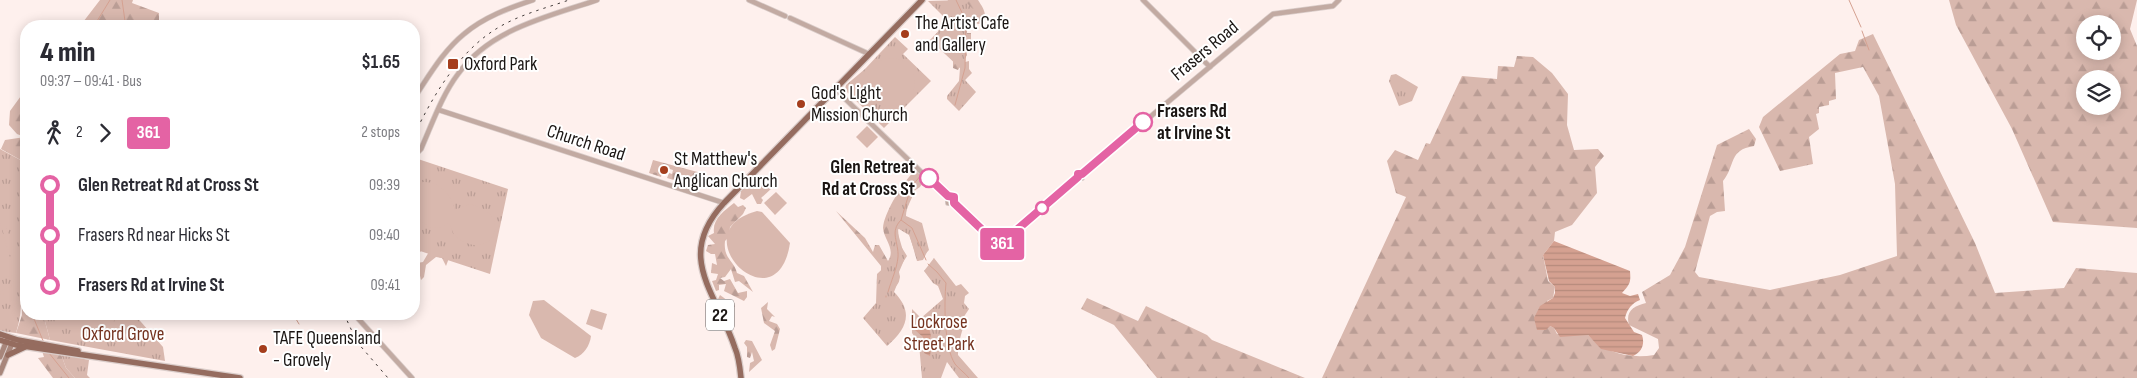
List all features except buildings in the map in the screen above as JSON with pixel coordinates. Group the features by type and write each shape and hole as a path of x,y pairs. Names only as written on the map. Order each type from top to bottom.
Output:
{"main road":[{"name":"22","path":"741,378 736,348 711,295 700,258 700,244 705,230 724,203 922,0"},
{"path":"0,334 8,340 27,346"},
{"path":"8,340 94,356 240,378"},
{"path":"0,373 8,355 8,340"},
{"path":"0,357 8,340"},
{"path":"8,355 35,344"}],"street":[{"path":"420,89 438,62 464,33 499,12 533,0"},
{"path":"420,150 458,73 472,57 490,42 509,31 596,0"},
{"path":"749,0 869,54"},
{"path":"1143,0 1210,66"},
{"name":"Frasers Road","path":"835,89 948,196 948,203 954,203 995,242 1010,243 1013,233 1078,177 1082,178 1082,174 1273,14 1333,6 1339,1"},
{"name":"Church Road","path":"439,110 724,203"},
{"path":"359,320 412,378"}],"green space":[{"path":"100,0 133,0 132,3 159,13 159,20 85,20"},
{"path":"948,0 978,0 985,15 981,24 967,23 966,35 971,33 971,40 966,42 967,55 958,70 953,68 953,59 938,31 945,23 942,14"},
{"path":"964,0 978,14 967,26 965,62 969,61 969,69 972,73 965,80 976,92 959,111 947,99 947,96 959,81 960,68 930,40 948,21 928,1"},
{"path":"1949,0 2137,0 2130,29 2137,46 2137,228 2053,222 2012,129 1956,25"},
{"path":"1873,34 1975,243 1995,293 2064,288 2076,268 2137,273 2137,378 1322,378 1406,197 1396,193 1387,161 1395,150 1418,160 1426,143 1430,144 1462,76 1497,79 1498,66 1514,67 1517,56 1533,57 1552,73 1568,94 1567,125 1574,150 1598,149 1604,156 1595,167 1597,193 1572,225 1555,232 1554,241 1543,255 1548,281 1555,287 1553,298 1547,301 1550,326 1554,328 1557,334 1588,335 1602,346 1627,355 1654,355 1659,348 1658,339 1629,325 1629,313 1634,308 1646,303 1642,292 1670,275 1685,247 1717,145 1749,129 1756,139 1754,146 1740,151 1736,155 1723,181 1725,211 1717,212 1710,216 1695,272 1699,277 1770,290 1840,275 1897,256 1895,184 1879,96 1863,67 1835,73 1836,99 1829,101 1829,105 1819,107 1819,113 1816,114 1819,129 1809,137 1813,164 1780,171 1759,127 1763,117 1840,54 1855,51 1859,40"},
{"path":"895,37 908,49 903,54 931,81 884,128 845,90 846,85 865,69"},
{"path":"891,58 900,60 908,65 913,73 915,82 913,91 908,99 900,104 891,106 882,104 874,99 869,91 867,82 869,73 874,65 882,60"},
{"path":"1396,74 1418,87 1412,101 1399,106 1389,81 1391,75"},
{"path":"20,97 20,135 9,125 10,111"},
{"path":"867,126 878,137 867,148 856,137"},
{"path":"20,138 20,160 1,149 5,140"},
{"path":"0,149 20,160 20,316 16,333 0,331"},
{"path":"420,160 508,189 490,274 420,251"},
{"path":"653,160 705,174 701,189 688,185 690,178 679,174 677,181 667,178 669,173 672,174 673,170 660,166 658,171 662,173 661,177 649,173"},
{"path":"917,169 921,174 921,180 914,188 903,214 928,250 923,260 917,261 909,233 898,228 899,243 907,256 898,270 899,280 894,288 881,272 881,266 836,211 865,238 873,252 875,245 879,245 888,261 891,252 883,228 884,222 896,197"},
{"path":"916,172 924,180 920,187 914,191 906,216 922,223 929,250 918,261 909,235 899,229 897,230 905,258 894,292 904,306 906,320 894,340 887,346 863,318 876,303 877,274 894,258 887,222 892,204"},
{"path":"761,176 772,188 760,199 749,187"},
{"path":"755,179 751,187 763,200 761,204 757,204 752,194 744,200 740,198 741,191"},
{"path":"429,182 439,186 448,194 455,210 469,204 484,210 492,218 495,227 493,235 487,242 478,245 467,243 454,235 449,223 439,228 429,227 420,220 420,184"},
{"path":"776,192 787,203 775,215 764,203"},
{"path":"734,203 738,207 743,205 746,208 743,214 730,227 729,237 725,241 726,252 737,273 744,276 753,292 739,281 735,282 731,269 725,277 720,278 724,281 730,279 738,293 747,291 747,297 744,301 724,291 726,284 719,285 719,290 716,291 712,281 716,280 718,274 711,273 712,263 717,265 715,254 706,251 708,245 715,244 708,236 714,233 717,219"},
{"path":"757,211 762,212 790,243 782,267 768,277 753,276 739,267 729,253 727,237 735,222"},
{"path":"0,216 6,226 20,268 20,282 16,289 1,295 0,291 11,287 17,274 0,223"},
{"path":"0,229 16,274 0,279"},
{"path":"446,233 451,234 455,240 462,242 465,240 475,249 474,252 471,253 464,247 453,249 436,247 437,252 445,253 449,258 446,266 442,258 436,257 426,265 424,277 421,280 420,262 423,262 430,250 426,246 420,252 420,238 431,245 432,236 436,235 445,246 447,244 444,235"},
{"name":"Lockrose Street Park","path":"934,258 956,286 961,284 969,293 965,296 964,303 969,309 963,318 965,320 958,346 958,355 978,378 959,378 947,362 941,378 922,378 919,344 912,333 912,309 921,318 943,299 938,286 933,283 924,271"},
{"path":"720,295 735,306 727,316 718,299"},
{"path":"1087,298 1138,321 1146,306 1207,335 1212,340 1305,378 1157,378 1114,325 1081,309"},
{"path":"544,300 591,336 586,349 578,357 575,358 541,338 529,315 533,301"},
{"path":"768,302 767,309 775,317 772,316 769,321 777,324 780,329 775,349 772,351 770,345 775,331 764,323 761,308"},
{"path":"591,309 607,314 602,330 586,324"},
{"path":"20,320 45,320 50,340 16,333"},
{"name":"Oxford Grove","path":"45,320 139,320 163,347 165,361 50,340"},
{"path":"74,320 115,320 93,341"},
{"path":"746,340 752,341 762,360 749,372 750,363 754,361 752,352 750,358 747,357 747,347 744,343"},
{"path":"42,351 61,354 66,368 75,378 53,378 38,358 44,357"},
{"path":"61,354 89,360 87,375 90,378 75,378 66,368"}],"shaded area":[{"path":"1554,241 1630,271 1629,283 1622,293 1630,296 1638,294 1640,300 1630,307 1625,318 1634,332 1642,335 1643,342 1639,352 1633,356 1601,349 1588,335 1560,337 1554,328 1550,326 1546,330 1537,330 1534,318 1540,306 1553,298 1555,293 1555,287 1549,281 1543,255"},
{"path":"919,324 929,328 931,336 927,344 931,349 930,356 924,353 923,337 915,330"}],"waterway":[{"path":"98,20 110,0"},
{"path":"122,0 125,20"},
{"path":"955,105 965,68 966,21 956,0"},
{"path":"1849,0 1861,27"},
{"path":"1862,31 1869,50"},
{"path":"922,174 911,187 901,220 912,228 926,260"},
{"path":"888,292 897,261 898,252 895,233 897,224 901,220"},
{"path":"928,264 946,283 945,313 951,356 955,364 969,378"},
{"path":"34,320 44,343"},
{"path":"297,320 299,324"},
{"path":"49,353 69,378"}],"railway":[{"path":"420,123 430,104 450,74 473,47 486,36 517,18 569,0"},
{"path":"347,320 357,342 388,378"}],"bus line":[{"name":"361","path":"929,178 948,196 952,195 955,199 954,203 990,239 998,243 1010,243 1013,233 1078,177 1078,174 1082,174 1143,122"}],"place":[{"name":"The Artist Cafe and Gallery","path":"905,34"},
{"name":"Oxford Park","path":"453,64"},
{"name":"God's Light Mission Church","path":"801,104"},
{"name":"Frasers Rd at Irvine St","path":"1143,122"},
{"name":"St Matthew's Anglican Church","path":"664,170"},
{"name":"Glen Retreat Rd at Cross St","path":"929,178"},
{"name":"TAFE Queensland - Grovely","path":"263,349"}]}
